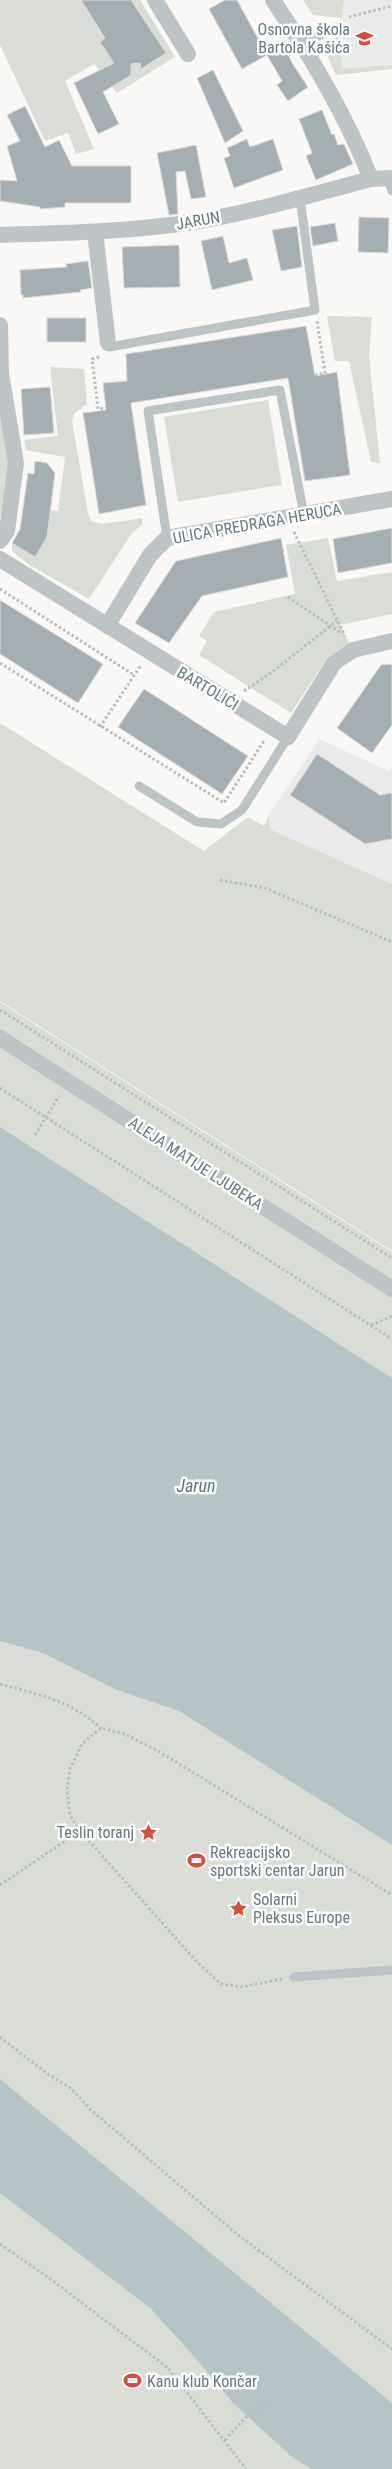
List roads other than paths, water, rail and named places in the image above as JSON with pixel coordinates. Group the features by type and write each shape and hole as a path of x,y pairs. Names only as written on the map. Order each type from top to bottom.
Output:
{"street":[{"path":"155,0 188,54"},
{"path":"273,0 301,42 339,110 370,179"},
{"name":"JARUN","path":"0,235 123,231 187,223 244,212 370,179 391,182"},
{"path":"94,232 109,345"},
{"path":"0,324 1,372 16,463 7,531 0,541"},
{"name":"ULICA PREDRAGA HERUCA","path":"107,626 150,555 167,538 392,498"},
{"name":"BARTOLIĆI","path":"0,559 288,737"},
{"path":"288,737 326,672 343,655 353,650 392,640"},
{"name":"ALEJA MATIJE LJUBEKA","path":"0,1038 392,1288"}],"lane":[{"path":"301,42 340,23"},
{"path":"109,345 315,310 300,198"},
{"path":"167,538 148,410 280,390 304,515"},
{"path":"139,786 197,822 221,824 230,820 242,810 288,737"},
{"path":"294,1977 392,1970"}],"water":[{"name":"Jarun","path":"0,1127 392,1378 392,1845 179,1711 117,1690 43,1653 0,1641"},
{"path":"0,2079 392,2403 392,2469 311,2469 291,2456 233,2403 150,2308 0,2193"}],"place":[{"name":"Osnovna škola Bartola Kašića","path":"364,38"},
{"name":"Teslin toranj","path":"148,1832"},
{"name":"Rekreacijsko sportski centar Jarun","path":"196,1861"},
{"name":"Solarni Pleksus Europe","path":"239,1908"},
{"name":"Kanu klub Končar","path":"133,2381"}]}
